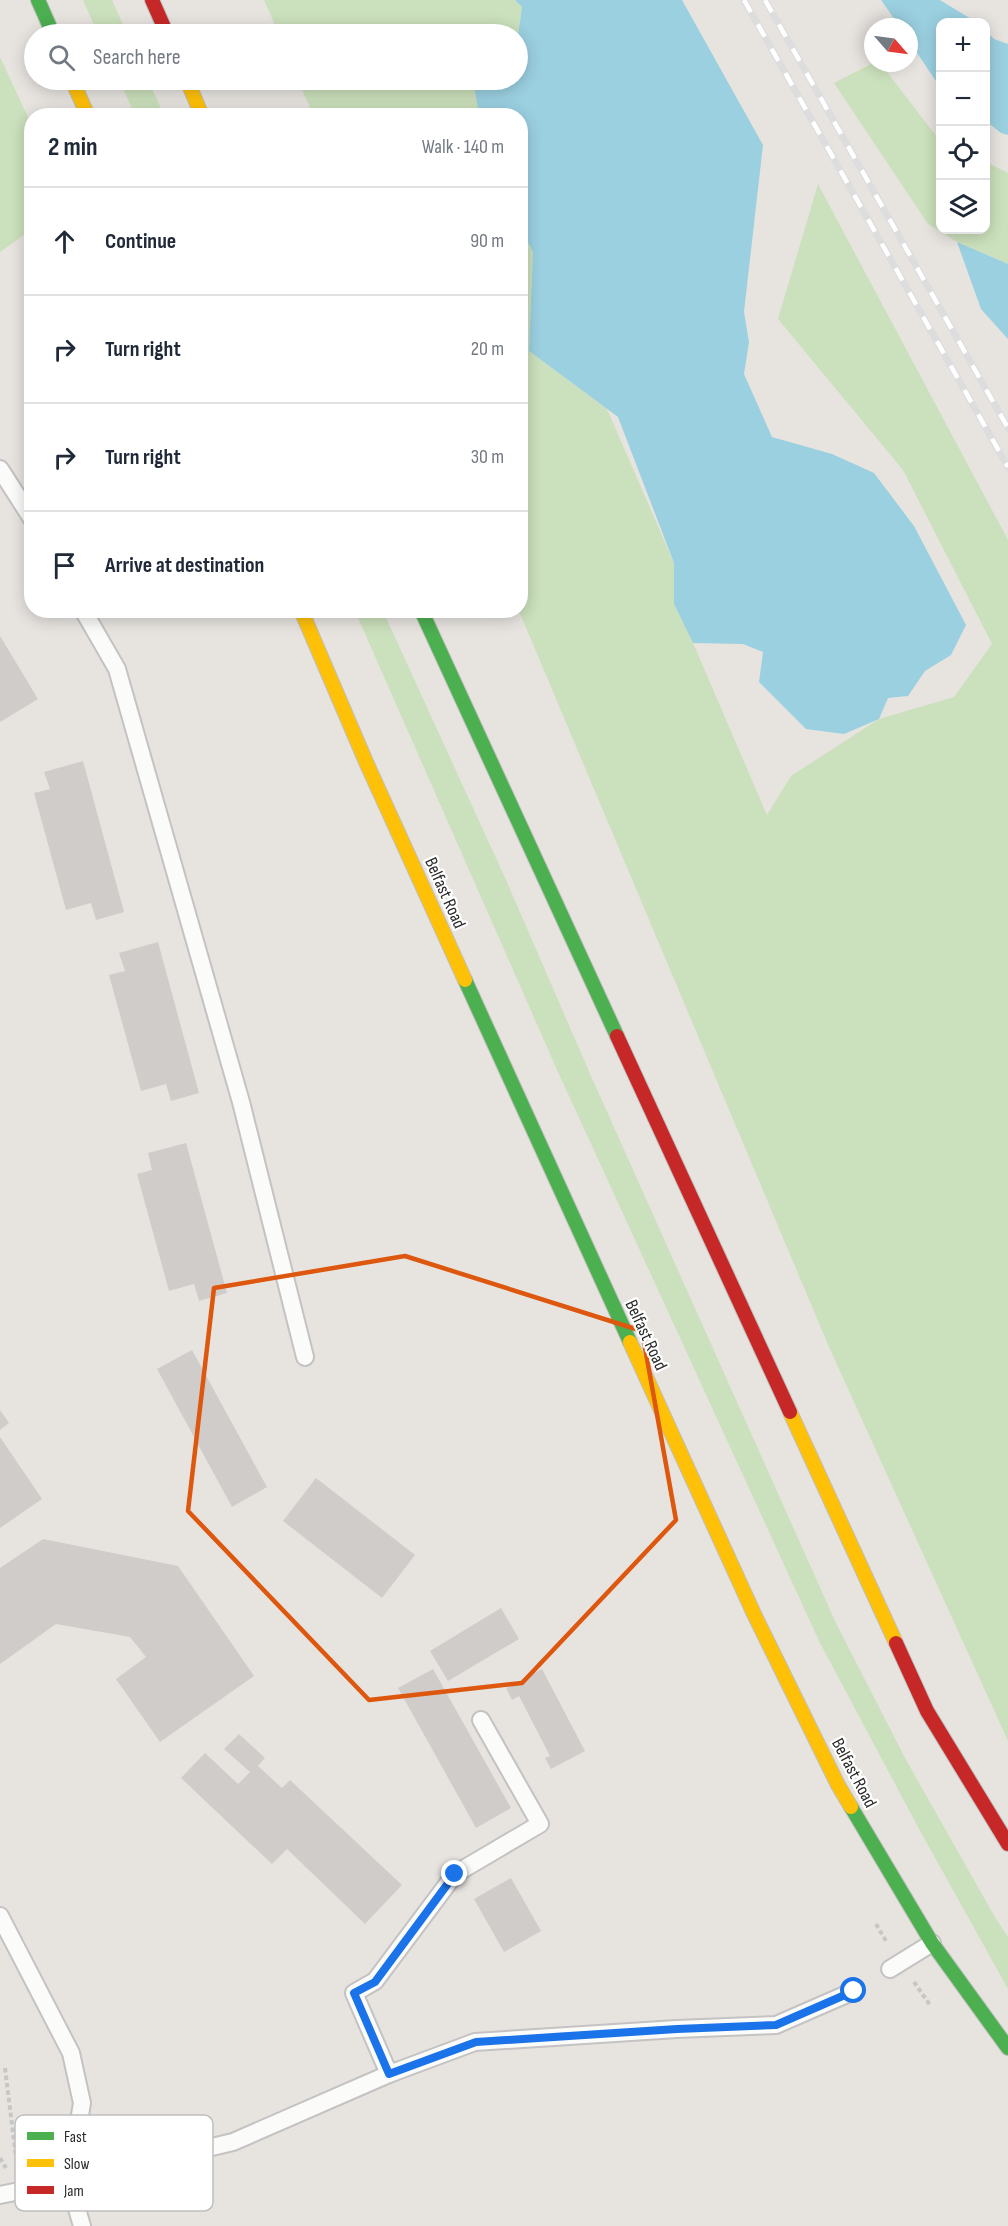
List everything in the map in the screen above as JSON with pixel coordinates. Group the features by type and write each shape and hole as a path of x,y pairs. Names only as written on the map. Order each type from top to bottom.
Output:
{"highway":[{"path":"38,0 49,24"},
{"path":"152,0 163,24"},
{"path":"76,90 84,108"},
{"path":"191,90 199,108"},
{"name":"Belfast Road","path":"304,618 366,762 754,1614 838,1785 932,1943 1008,2048"},
{"path":"425,618 927,1711 1008,1844"}],"lane":[{"path":"0,469 24,506"},
{"path":"88,618 117,669 241,1102 305,1357"},
{"path":"389,2074 354,1993 375,1982 455,1874 540,1824 481,1720"},
{"path":"0,1916 71,2053 82,2103 80,2115"},
{"path":"890,1969 932,1943"},
{"path":"213,2147 233,2142 389,2074 476,2042 776,2025 854,1991"},
{"path":"0,2195 15,2191"},
{"path":"78,2211 82,2226"}],"path":[{"path":"5,2068 15,2148"},
{"path":"0,2158 15,2183"}],"highlighted area":[{"path":"405,1256 642,1331 676,1520 522,1683 369,1700 188,1511 214,1288"}],"green space":[{"path":"83,0 112,0 123,24 94,24"},
{"path":"264,0 515,0 522,7 520,24 275,24"},
{"path":"0,57 24,109 24,235 0,252"},
{"path":"864,68 864,72 887,72 936,136 936,229 928,224 834,83"},
{"path":"124,90 153,90 161,108 132,108"},
{"path":"302,90 483,90 484,108 310,108"},
{"path":"990,164 1008,173 1008,264 944,234 990,234"},
{"path":"818,184 1008,540 1008,1741 829,1347 522,618 528,618 528,241 533,252 529,351 607,409 674,563 674,604 767,815 791,776 879,719 954,697 992,644 903,470 778,319"},
{"path":"358,618 386,618 506,880 591,1076 836,1623 905,1758 1008,1937 1008,1989 919,1829 820,1643 558,1072"}],"water":[{"path":"515,0 682,0 763,145 744,312 749,342 744,374 772,437 832,454 874,473 914,526 966,625 951,655 925,671 908,696 888,698 879,719 844,734 806,729 759,682 763,652 743,644 693,643 674,604 674,563 618,417 529,351 533,252 528,242 528,108 478,108 475,91 528,90 528,24 520,24 522,7"},
{"path":"881,0 940,0 969,18 936,18 936,81 918,54 918,18 894,18"},
{"path":"990,35 1008,44 1008,135 1001,133 990,124"},
{"path":"957,242 1008,264 1008,339 981,309"}],"building":[{"path":"0,636 38,699 0,722"},
{"path":"83,761 124,912 96,920 91,903 66,910 34,793 50,789 44,772"},
{"path":"158,942 199,1093 171,1101 166,1084 141,1091 109,975 125,971 119,953"},
{"path":"186,1143 227,1293 199,1301 194,1284 169,1291 137,1174 152,1170 148,1153"},
{"path":"192,1350 267,1487 232,1507 157,1369"},
{"path":"0,1410 9,1423 0,1430"},
{"path":"0,1437 42,1499 0,1528"},
{"path":"316,1478 415,1555 382,1598 283,1521"},
{"path":"43,1539 178,1566 254,1676 160,1742 116,1679 146,1657 130,1637 56,1624 0,1664 0,1568"},
{"path":"501,1608 519,1639 448,1681 430,1651"},
{"path":"433,1669 511,1808 476,1828 398,1688"},
{"path":"542,1669 585,1751 551,1769 545,1758 550,1756 519,1696 512,1700 506,1688"},
{"path":"239,1734 265,1758 258,1766 282,1788 290,1780 402,1885 365,1924 287,1849 272,1864 181,1778 205,1753 238,1784 250,1772 224,1749"},
{"path":"511,1878 541,1931 504,1952 474,1899"}],"railway":[{"path":"744,0 1008,467"},
{"path":"765,0 1008,428"}],"traffic: fast":[{"path":"38,0 49,24"},
{"path":"425,618 617,1036"},
{"path":"465,980 630,1342"},
{"path":"851,1807 932,1943 1008,2048"}],"traffic: slow":[{"path":"76,90 84,108"},
{"path":"191,90 199,108"},
{"path":"304,618 366,762 465,980"},
{"path":"630,1342 754,1614 851,1807"},
{"path":"790,1412 896,1643"}],"traffic: jam":[{"path":"152,0 163,24"},
{"path":"617,1036 790,1412"},
{"path":"896,1643 927,1711 1008,1844"}],"route":[{"path":"455,1874 375,1982 354,1993 389,2074 476,2042 776,2025 854,1991"}]}
